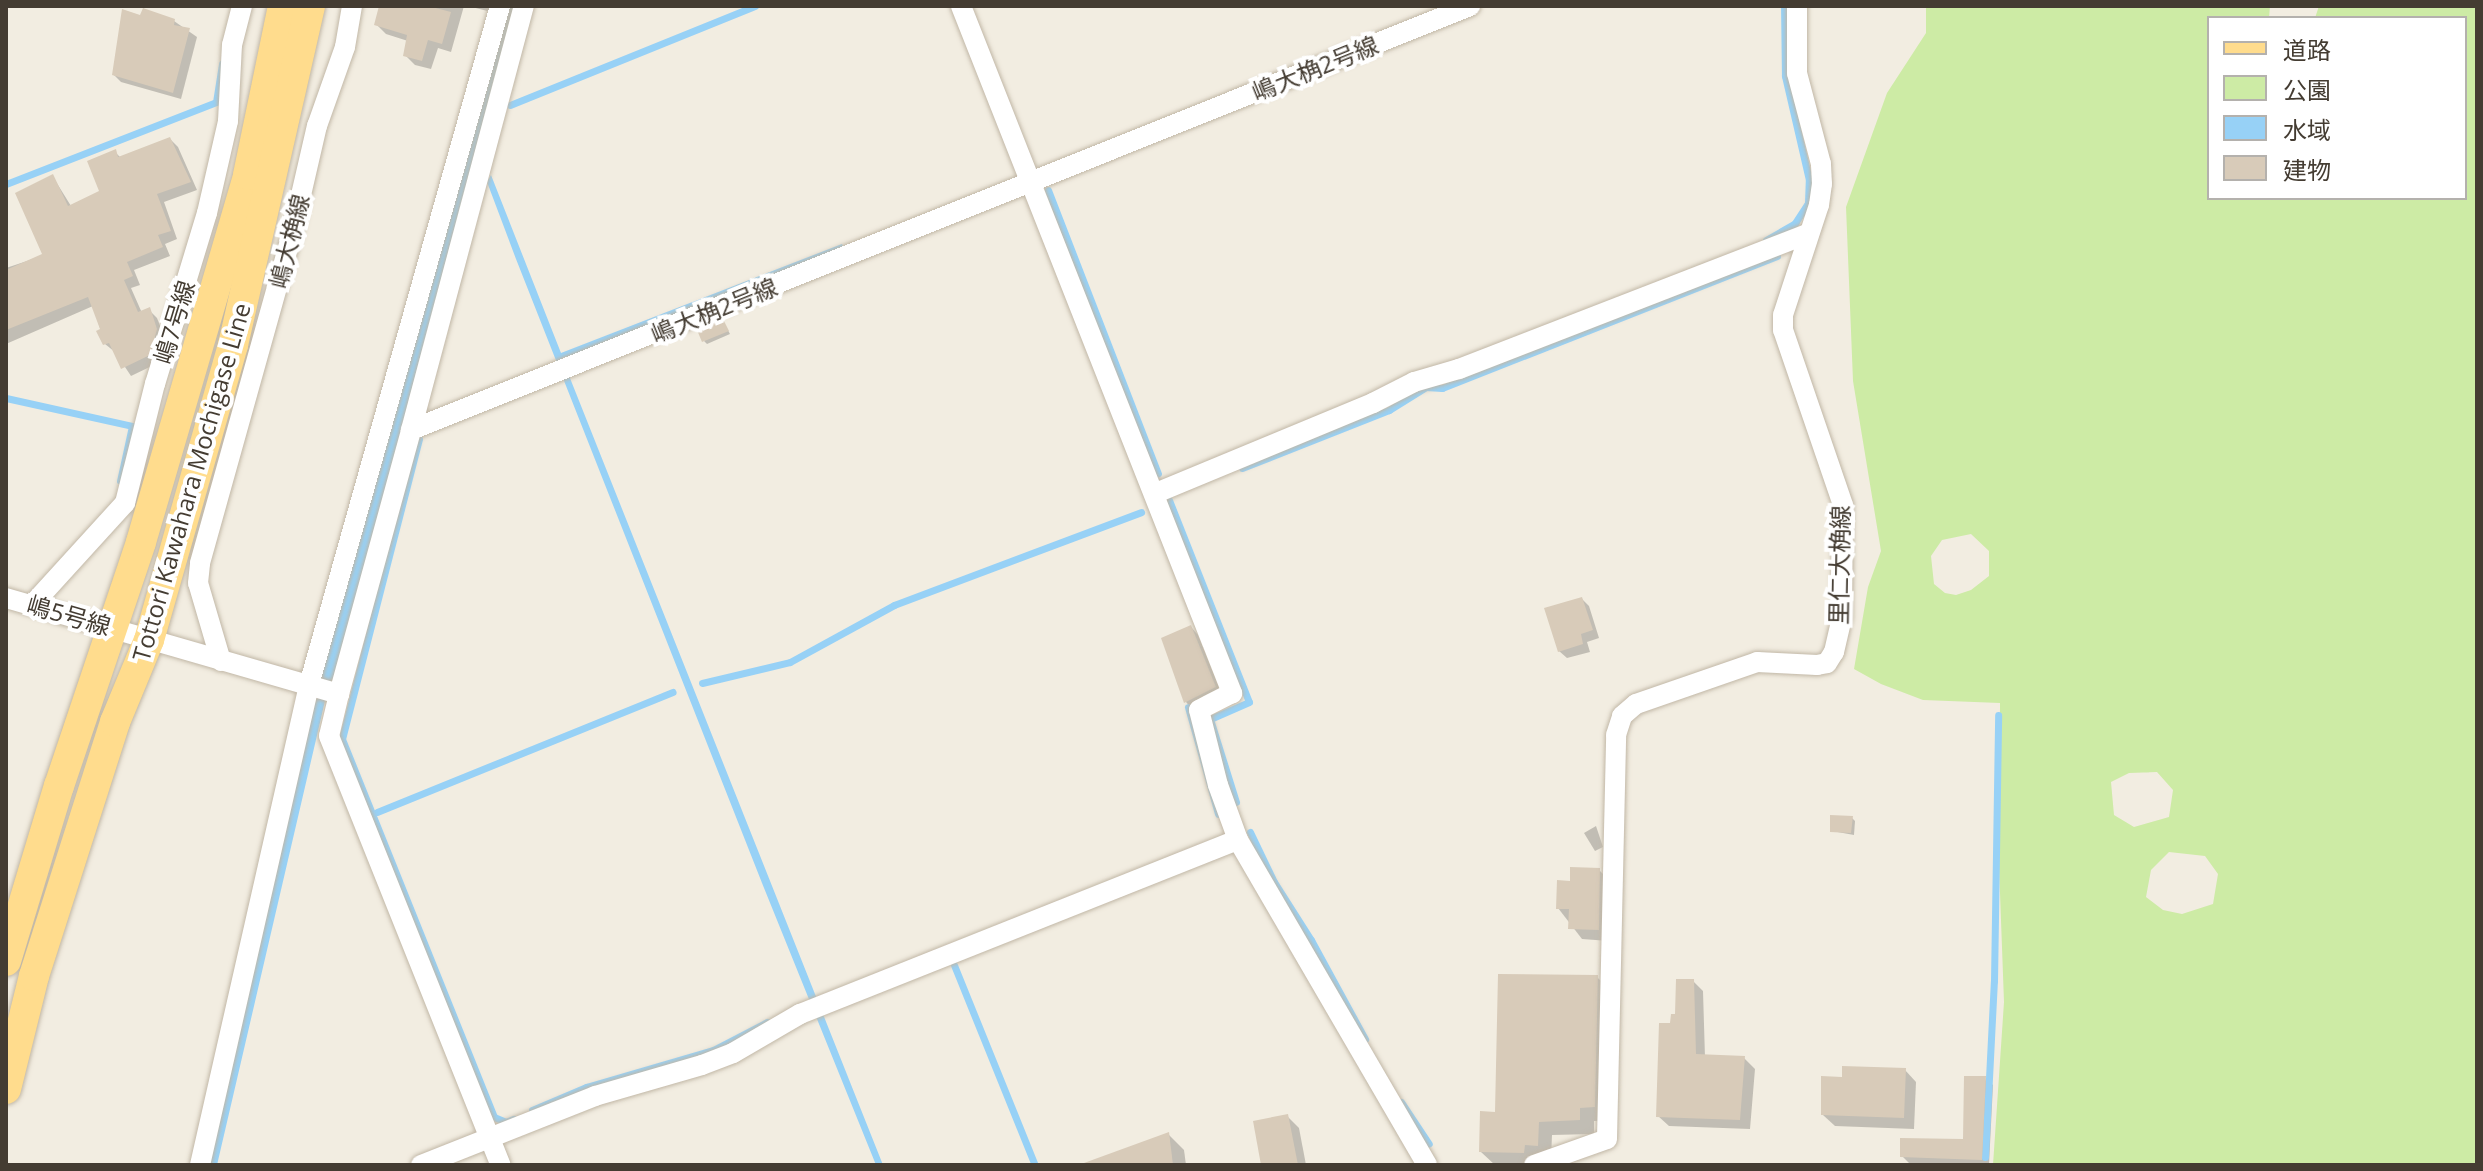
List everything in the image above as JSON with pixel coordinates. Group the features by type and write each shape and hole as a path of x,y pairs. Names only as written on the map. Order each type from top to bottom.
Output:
{"main road":[{"name":"Tottori Kawahara Mochigase Line","path":"6,1089 34,976 115,722 131,634 248,175 283,6"},
{"name":"Tottori Kawahara Mochigase Line","path":"6,961 59,786 131,634 233,345 310,6"}],"street":[{"name":"嶋7号線","path":"33,604 125,503 155,384 207,213 228,121 232,45 242,6"},
{"name":"嶋大桷線","path":"221,661 198,583 200,563 292,234 317,126 345,47 352,6"},
{"path":"200,1165 309,685 500,6"},
{"path":"501,1165 329,736 524,6"},
{"path":"961,6 1156,493 1232,693 1199,710 1218,785 1238,840 1427,1165"},
{"name":"嶋大桷2号線","path":"411,430 1470,6"},
{"name":"里仁大桷線","path":"1534,1165 1607,1139 1616,735 1622,716 1636,704 1757,662 1817,665 1827,663 1834,652 1842,616 1843,505 1783,330 1783,315 1822,184 1821,164 1797,73 1797,6"},
{"path":"1156,493 1373,403 1414,382 1459,369 1809,233"},
{"name":"嶋5号線","path":"6,598 131,634"},
{"path":"131,634 339,694"},
{"path":"421,1165 595,1096 723,1057 800,1014 1238,840"}],"green space":[{"path":"1926,6 2270,6 2269,16 2207,16 2207,200 2467,200 2467,16 2316,16 2319,6 2477,6 2477,1165 1993,1165 2004,1002 1999,866 2000,703 1923,700 1881,684 1854,669 1868,587 1881,551 1853,381 1846,207 1887,93 1926,33","holes":["1971,534 1989,551 1989,576 1971,590 1956,595 1945,593 1934,584 1931,556 1942,540","2157,772 2173,790 2169,817 2134,827 2114,815 2111,782 2129,773","2169,852 2205,856 2218,874 2213,904 2182,914 2163,910 2146,897 2151,870"]}],"water":[{"path":"501,6 515,6 334,682 325,701 217,1165 208,1165 320,681"},
{"path":"491,175 561,353 842,244 844,248 591,350 562,358 883,1165 876,1165 762,883 516,259 487,182"}],"building":[{"path":"379,6 428,6 451,12 442,44 428,40 422,61 403,56 407,35 374,25"},
{"path":"143,8 175,19 174,25 190,28 173,93 112,75 122,9 140,15"},
{"path":"170,137 191,182 157,194 171,231 158,235 163,247 127,262 133,276 124,280 138,312 150,307 157,329 150,355 121,369 109,343 103,345 96,331 100,329 88,297 6,330 6,270 42,254 15,193 53,174 68,206 99,191 87,161 116,149 118,157"},
{"path":"723,319 729,331 702,342 697,330"},
{"path":"1582,597 1593,630 1581,634 1583,644 1558,652 1544,608"},
{"path":"1191,625 1216,687 1184,703 1161,638"},
{"path":"1830,815 1853,816 1851,833 1830,832"},
{"path":"1570,867 1600,868 1599,930 1568,929 1569,909 1556,909 1557,880 1570,881"},
{"path":"1498,974 1598,975 1595,1107 1580,1108 1580,1120 1539,1122 1538,1146 1525,1145 1524,1153 1479,1152 1480,1111 1495,1112"},
{"path":"1676,979 1694,979 1696,1054 1745,1056 1740,1120 1656,1117 1659,1023 1670,1023 1671,1014 1675,1014"},
{"path":"1842,1066 1906,1068 1904,1118 1821,1115 1821,1076 1842,1077"},
{"path":"1964,1076 1986,1076 1982,1160 1900,1157 1900,1138 1963,1139"},
{"path":"1288,1114 1298,1165 1261,1165 1253,1121"},
{"path":"1169,1132 1173,1165 1084,1163"}],"waterway":[{"path":"510,105 755,6"},
{"path":"1766,240 1795,223 1808,203 1809,180 1785,76 1784,6"},
{"path":"6,184 216,102 222,63"},
{"path":"1048,190 1158,473"},
{"path":"1242,468 1389,410 1426,387 1442,388 1777,256"},
{"path":"6,398 132,426 120,481"},
{"path":"419,439 342,739 494,1117 506,1122 513,1119"},
{"path":"1169,500 1249,702 1210,719 1236,802"},
{"path":"702,683 790,662 894,605 1141,512"},
{"path":"377,812 673,692"},
{"path":"1188,707 1218,814"},
{"path":"1985,1157 1994,981 1998,715"},
{"path":"1250,832 1274,882 1311,940 1365,1039"},
{"path":"954,965 1035,1165"},
{"path":"532,1110 586,1087 713,1050 767,1022"},
{"path":"1401,1102 1429,1144"}]}
